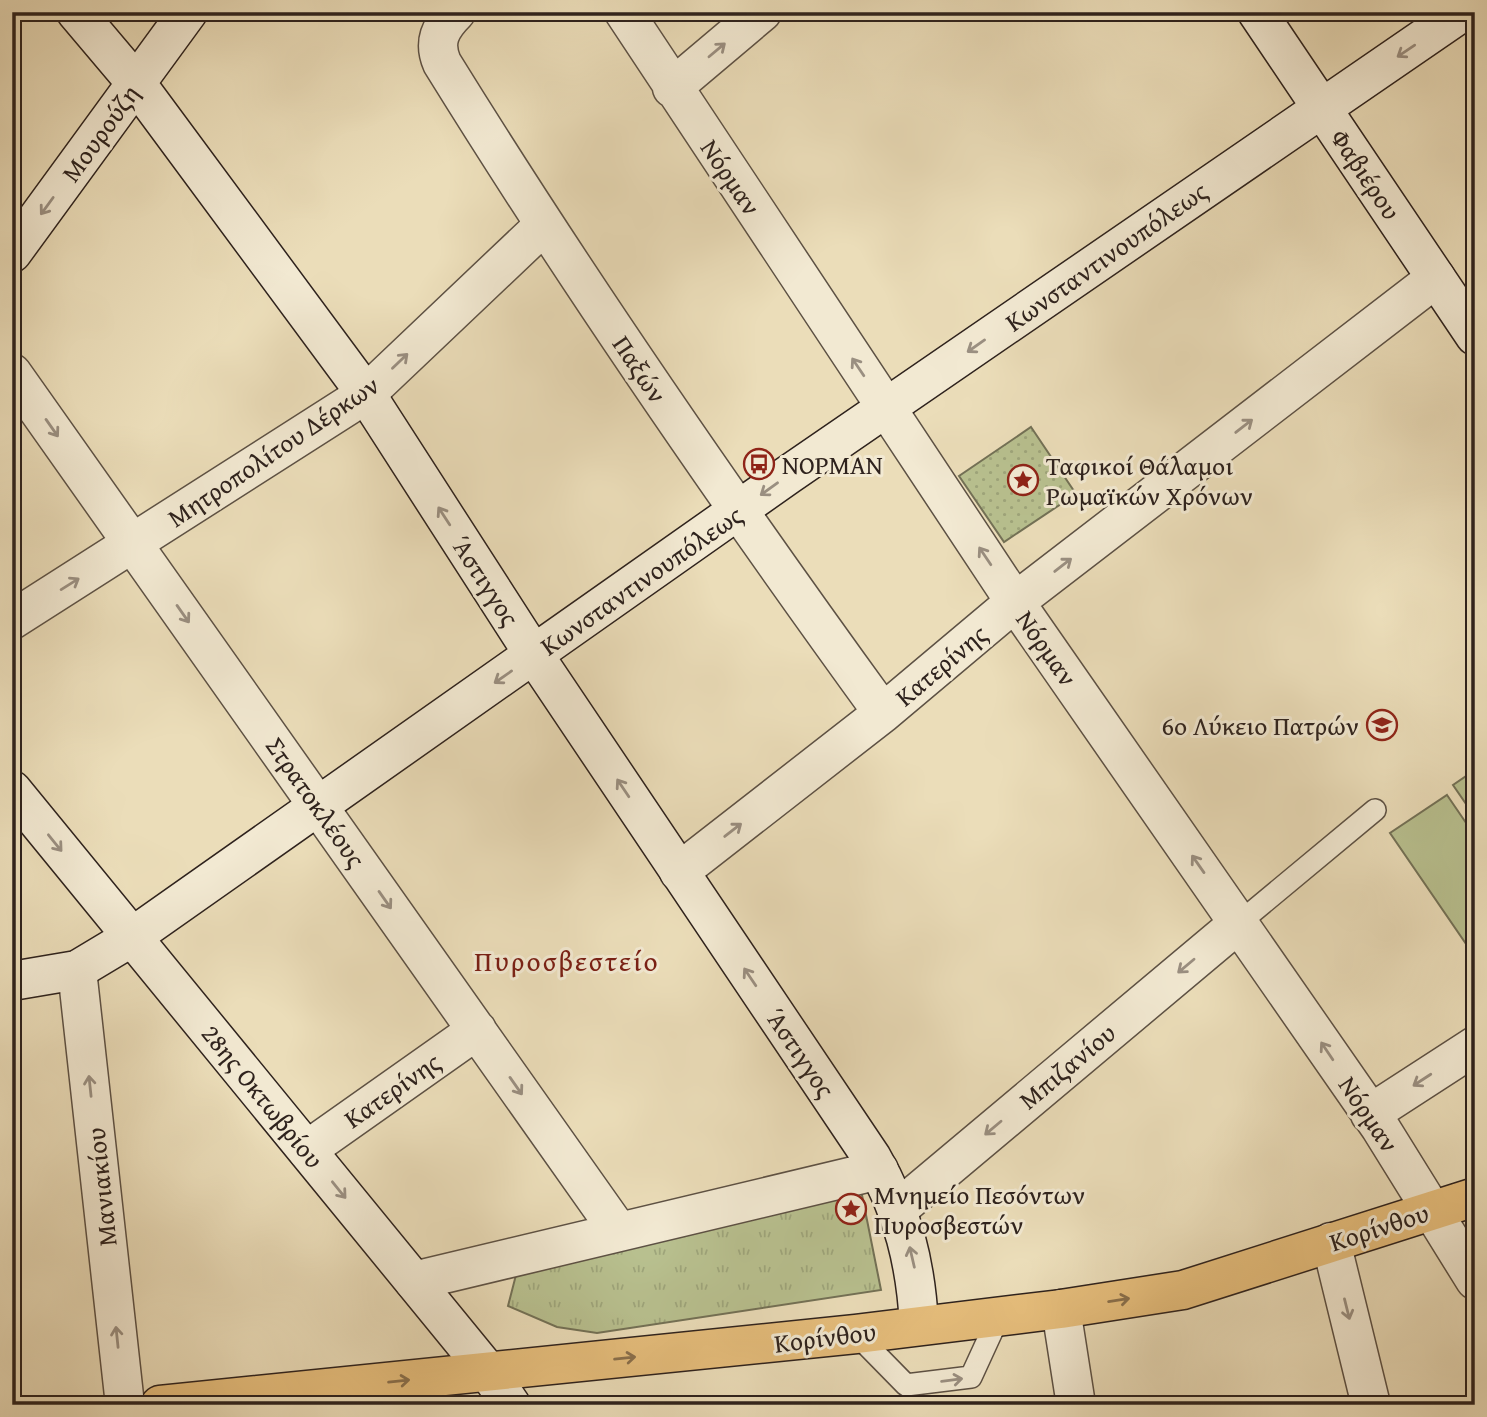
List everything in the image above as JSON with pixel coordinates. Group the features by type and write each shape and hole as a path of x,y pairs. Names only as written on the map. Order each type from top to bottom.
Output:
{"main road":[{"name":"Κορίνθου","path":"160,1405 856,1334 1061,1309 1183,1290 1475,1197"}],"street":[{"name":"Άστιγγος","path":"76,12 135,83 366,394 534,655 879,1170 897,1210 915,1265 919,1325"},
{"name":"Μουρούζη","path":"12,253 188,12"},
{"name":"Παξών","path":"456,12 441,30 438,53 543,226 737,513 883,713"},
{"name":"Νόρμαν","path":"624,12 671,88 1015,602 1370,1114 1475,1280"},
{"path":"671,88 762,12"},
{"name":"Φαβιέρου","path":"1257,12 1475,336"},
{"name":"Κωνσταντινουπόλεως","path":"77,970 132,937 886,408 1462,12"},
{"name":"Μητροπολίτου Δέρκων","path":"12,620 134,545 366,394 543,226"},
{"name":"Κατερίνης","path":"679,872 883,713 1015,602 1436,278"},
{"name":"Στρατοκλέους","path":"12,373 619,1232"},
{"name":"28ης Οκτωβρίου","path":"12,790 489,1373 511,1405"},
{"name":"Μπιζανίου","path":"897,1210 1239,923"},
{"path":"12,981 77,970"},
{"name":"Μανιακίου","path":"77,970 125,1405"},
{"name":"Κατερίνης","path":"307,1150 477,1030"},
{"path":"1370,1114 1475,1046"},
{"path":"414,1281 879,1170"},
{"path":"1331,1242 1371,1405"},
{"path":"1061,1309 1076,1405"}],"lane":[{"path":"1239,923 1375,810"},
{"path":"856,1334 906,1385 958,1379 971,1377 999,1316"}],"green space":[{"path":"1031,427 1076,494 1004,542 959,476"},
{"path":"1475,770 1475,817 1453,785"},
{"path":"1447,795 1475,836 1475,957 1390,833"},
{"path":"861,1190 881,1290 597,1333 557,1327 508,1306 517,1271"}],"place":[{"name":"ΝΟΡΜΑΝ","path":"759,464"},
{"name":"Ταφικοί Θάλαμοι Ρωμαϊκών Χρόνων","path":"1023,480"},
{"name":"6ο Λύκειο Πατρών","path":"1382,725"},
{"name":"Μνημείο Πεσόντων Πυροσβεστών","path":"851,1209"}],"district":[{"name":"Πυροσβεστείο","path":"567,960"}]}
